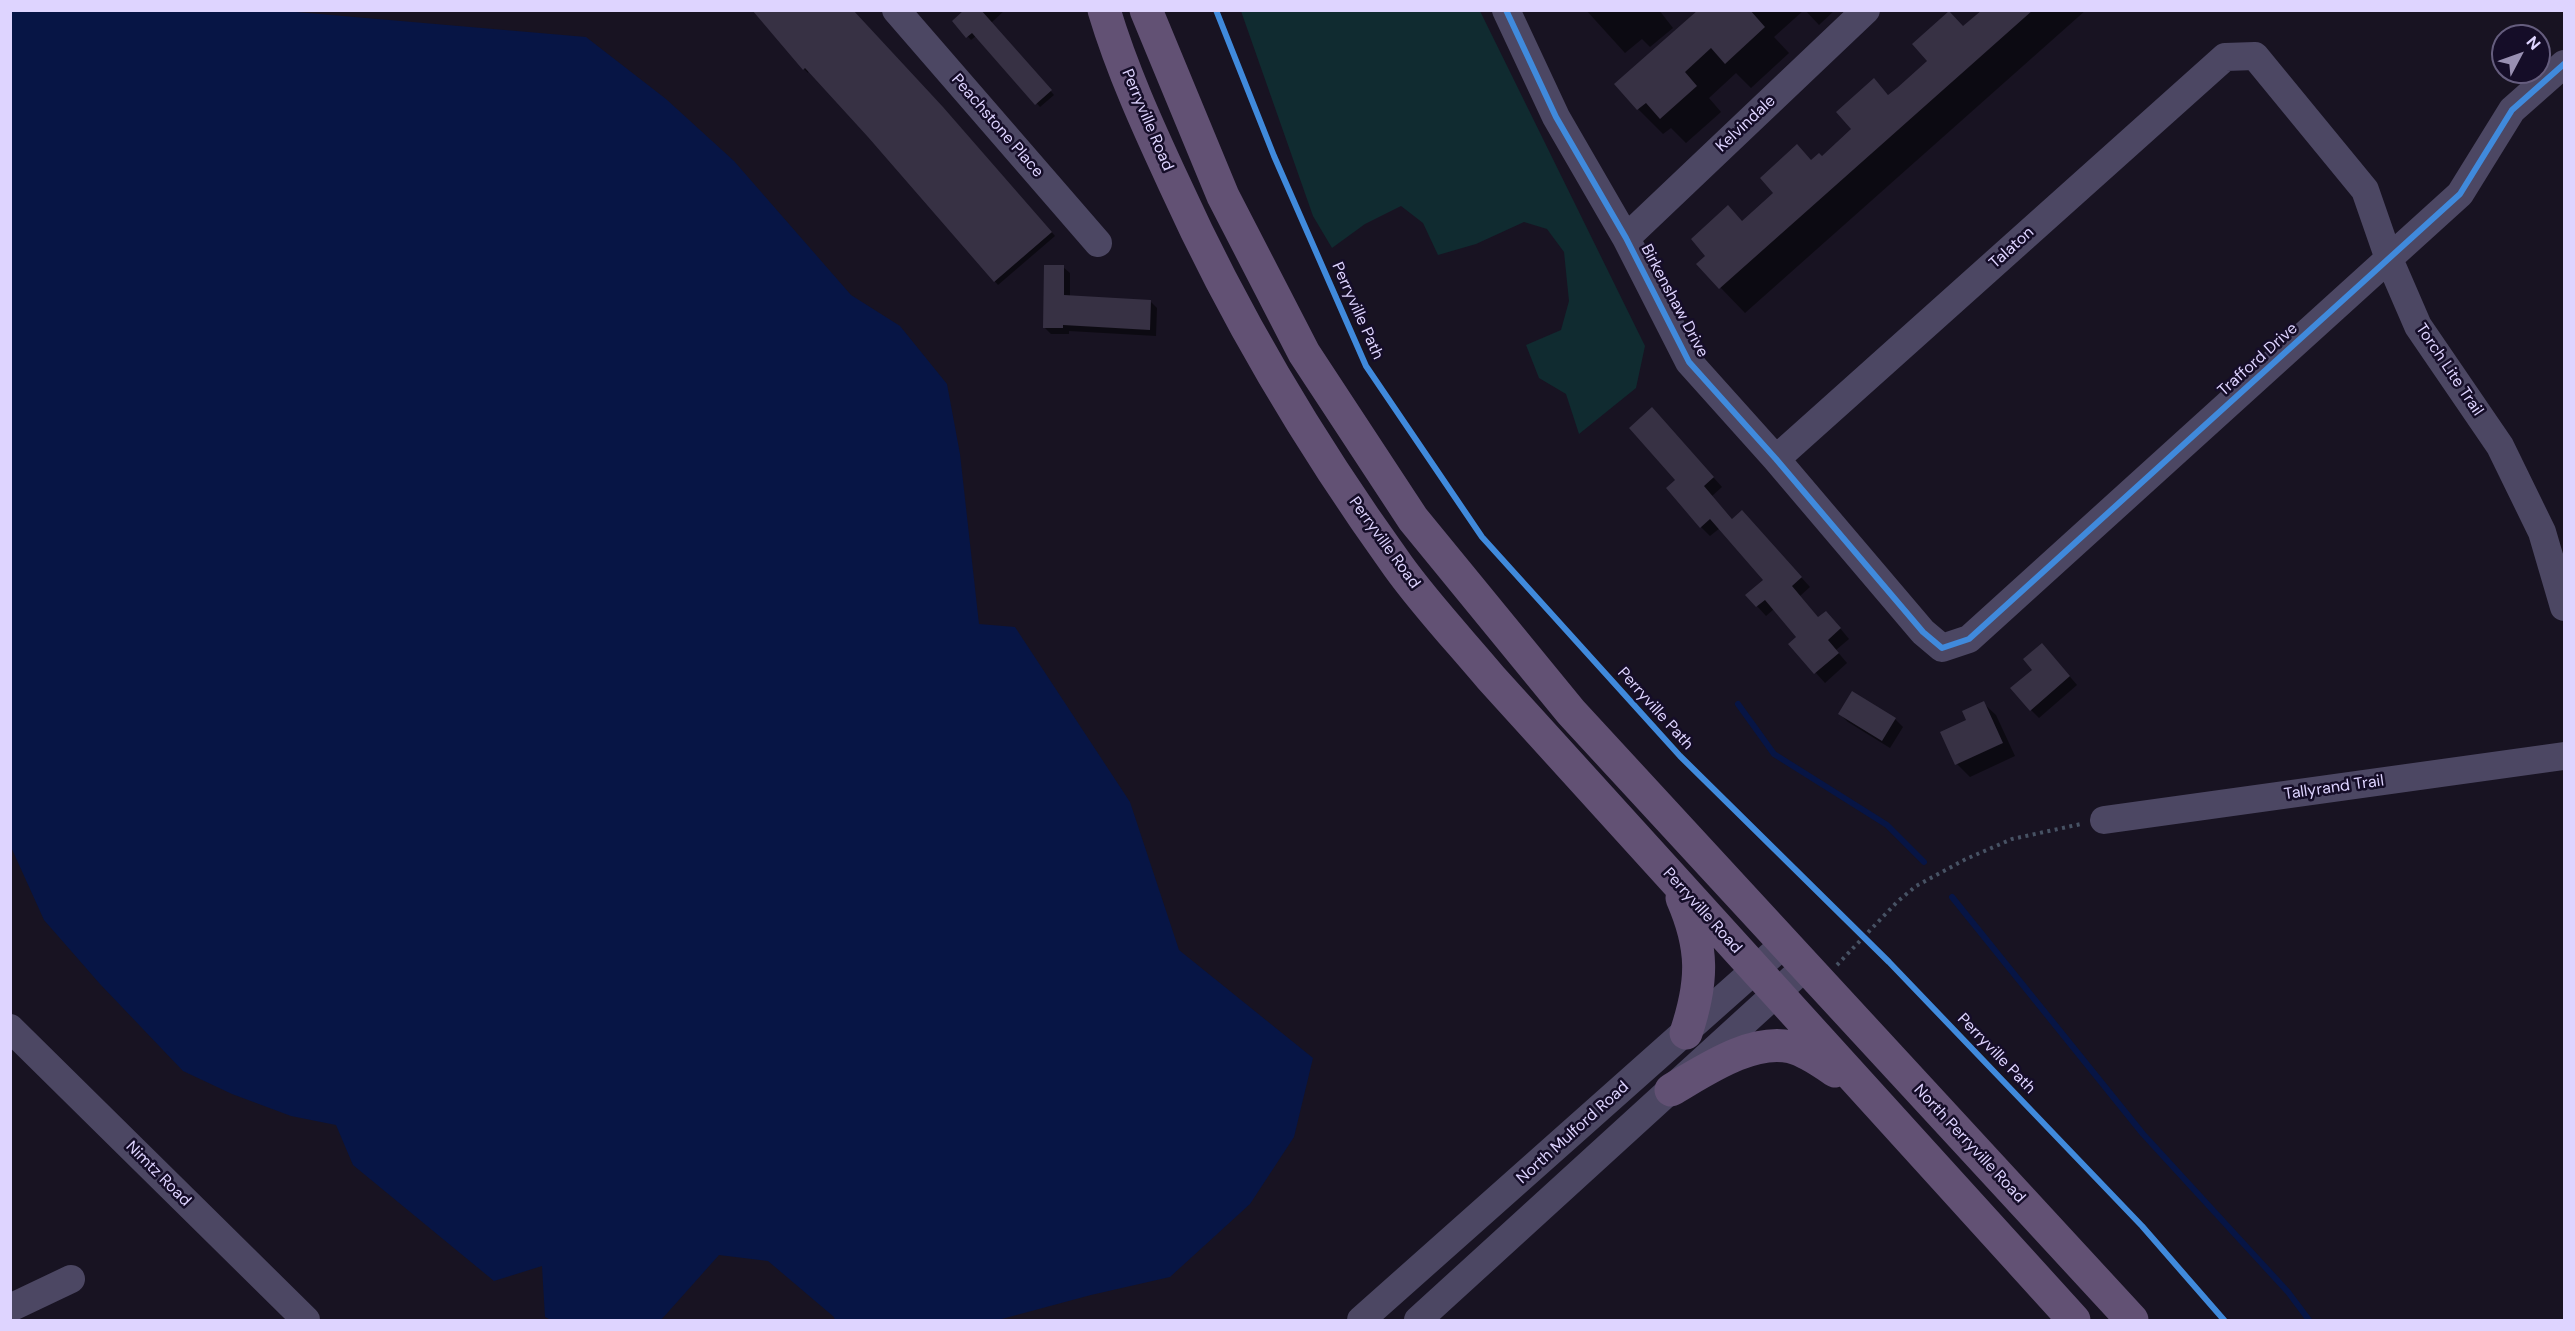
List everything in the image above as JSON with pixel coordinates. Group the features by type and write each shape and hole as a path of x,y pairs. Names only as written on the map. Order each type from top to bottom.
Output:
{"main road":[{"path":"1147,12 1223,196 1304,353 1413,519 1571,712 1803,964"},
{"name":"Perryville Road","path":"1105,14 1144,118 1194,227 1243,326 1318,449 1414,586 1491,678 1766,982"},
{"path":"1674,880 1694,927 1700,966 1696,1003 1686,1033"},
{"name":"North Perryville Road","path":"1803,964 2133,1320"},
{"path":"1766,982 2074,1320"},
{"path":"1671,1090 1721,1061 1763,1046 1790,1047 1815,1057 1859,1085"}],"street":[{"name":"Birkenshaw Drive","path":"1506,10 1556,117 1626,238 1689,362 1776,459 1923,632 1942,648"},
{"name":"Kelvindale","path":"1626,238 1866,10"},
{"name":"Peachstone Place","path":"911,16 1098,243"},
{"name":"Torch Lite Trail","path":"2255,56 2365,190 2389,259 2418,326 2500,446 2542,532 2565,607"},
{"name":"Talaton","path":"1776,459 2225,57 2255,56"},
{"name":"Trafford Drive","path":"1942,648 1969,639 2460,194 2512,110 2565,64"},
{"name":"Tallyrand Trail","path":"2095,821 2565,756"},
{"name":"North Mulford Road","path":"1361,1320 1686,1033 1766,982 1803,964"},
{"name":"North Mulford Road","path":"1418,1320 1671,1090 1766,982"},
{"name":"Nimtz Road","path":"10,1028 306,1320"},
{"path":"10,1308 71,1279"}],"path":[{"path":"1803,964 1865,938 1897,902 1916,886 1966,859 2012,838 2095,821"},
{"path":"1856,930 1873,946"}],"green space":[{"path":"1241,11 1480,11 1645,346 1636,388 1579,434 1566,394 1539,378 1526,345 1561,330 1569,301 1564,252 1547,229 1524,222 1476,244 1438,255 1423,223 1401,206 1365,224 1332,248 1313,216"}],"shaded area":[{"path":"11,10 285,11 586,37 666,99 734,161 851,295 900,326 947,384 960,454 979,624 1015,627 1130,802 1179,950 1313,1058 1294,1137 1250,1204 1170,1277 998,1320 835,1320 768,1261 719,1255 661,1320 551,1320 545,1317 542,1266 494,1281 353,1165 336,1125 291,1116 232,1094 183,1071 100,984 44,920 11,847"}],"building":[{"path":"752,10 853,10 943,107 1052,232 994,282 868,137 805,68 803,70"},
{"path":"964,10 981,10 1052,90 1035,105 972,33 966,38 952,21"},
{"path":"1698,10 1750,10 1765,27 1725,64 1711,48 1685,72 1697,86 1660,119 1646,103 1637,110 1614,84"},
{"path":"1982,10 2033,10 1719,289 1696,264 1705,256 1691,239 1728,205 1742,221 1773,193 1760,178 1797,144 1811,160 1819,153 1822,156 1851,129 1836,112 1874,78 1888,95 1897,88 1927,61 1912,44 1949,11 1963,26"},
{"path":"1044,265 1064,265 1064,295 1151,300 1150,330 1063,325 1063,328 1043,328"},
{"path":"1652,407 1714,477 1704,486 1732,519 1742,510 1802,577 1792,586 1818,617 1826,611 1841,628 1828,640 1839,653 1814,674 1788,644 1796,637 1765,600 1756,607 1745,595 1763,580 1710,519 1700,528 1666,488 1675,480 1629,428"},
{"path":"2042,643 2070,676 2030,711 2010,688 2032,670 2023,659"},
{"path":"1852,691 1896,718 1882,741 1838,714"},
{"path":"1984,701 2003,743 1955,765 1940,732 1966,720 1962,711"}],"waterway":[{"path":"1738,704 1774,754 1887,825 1924,862"},
{"path":"1952,897 2143,1134 2288,1292 2309,1320"}],"cycle path":[{"name":"Perryville Path","path":"1216,10 1274,156 1366,366 1482,537 1680,756 1889,962 2142,1226 2224,1320"},
{"path":"1506,10 1556,117 1626,238 1689,362 1776,459 1923,632 1942,648 1969,639 2460,194 2512,110 2564,64"}]}
